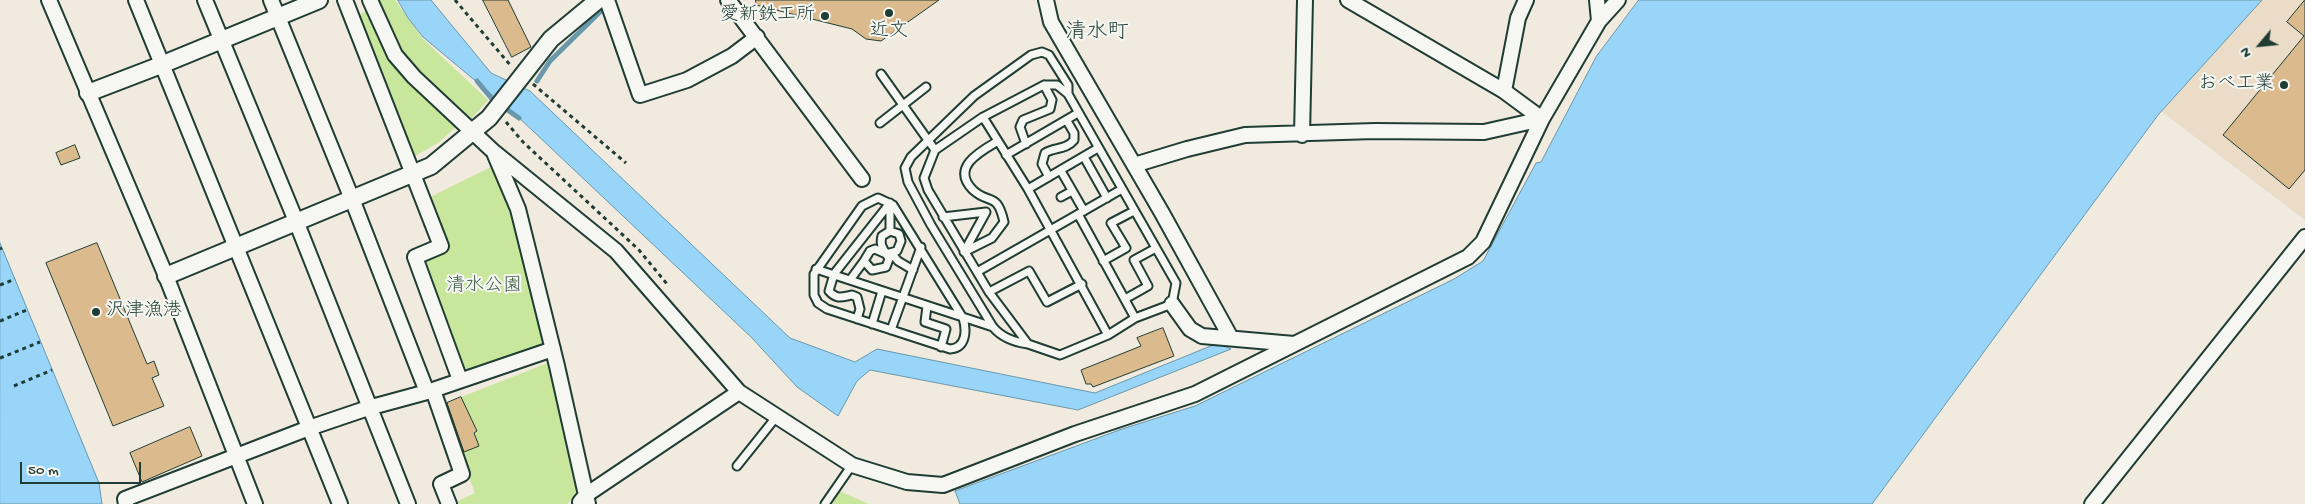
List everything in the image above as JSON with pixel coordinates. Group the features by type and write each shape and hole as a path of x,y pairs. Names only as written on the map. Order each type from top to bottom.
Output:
{"street":[{"path":"49,0 166,276 255,504"},
{"path":"136,0 340,504"},
{"path":"205,0 296,221 368,408 408,504"},
{"path":"271,0 462,474 441,484 449,504"},
{"path":"88,93 162,65 319,0"},
{"path":"345,0 440,246 415,257 460,380"},
{"path":"370,0 395,55 414,77 475,132 494,152 616,251 739,392 852,465 907,482 943,485 1075,434 1196,394 1468,257 1483,242 1542,118 1599,21 1618,0"},
{"path":"166,276 234,246 414,176 432,166 475,132 492,115 551,39 598,0"},
{"path":"608,0 640,95 687,80 732,56 756,37"},
{"path":"728,0 862,179"},
{"path":"1046,0 1051,22 1232,338"},
{"path":"1302,135 1305,0"},
{"path":"1348,0 1504,91 1542,118"},
{"path":"1504,91 1518,18 1526,0"},
{"path":"1597,0 1599,21"},
{"path":"1134,166 1187,149 1245,136 1375,131 1484,132 1542,118"},
{"path":"494,152 518,208 553,349 584,501 739,392"},
{"path":"2092,504 2305,238"},
{"path":"1172,304 1190,329 1202,336 1294,344"},
{"path":"126,504 125,499 309,428 368,408 430,391 553,349"}],"lane":[{"path":"1028,344 964,252 924,178 935,150 983,117 1044,85 1057,85 1068,94 1176,283 1172,304 1135,318 1108,336 1060,355 1028,344 1017,343 999,335 931,225 906,178 906,164 974,96 1031,55 1042,52 1050,55 1068,85 1068,94"},
{"path":"881,74 935,150"},
{"path":"1026,144 1021,132 1023,120 1050,109 1052,100 1044,85"},
{"path":"880,123 926,87"},
{"path":"1006,156 1078,113"},
{"path":"983,117 1028,189 1049,230 1082,284 1108,336"},
{"path":"1049,177 1042,164 1045,153 1057,148 1064,148 1074,140 1074,133 1066,121"},
{"path":"964,252 992,238 1004,222 1001,209 995,202 972,189 966,173 968,162 975,154 998,141"},
{"path":"1028,189 1098,148"},
{"path":"1084,157 1107,198"},
{"path":"1061,171 1103,260 1135,318"},
{"path":"977,272 1122,190"},
{"path":"1060,197 1072,191"},
{"path":"878,198 890,202 921,247 966,326 963,343 956,349 941,347 827,309 818,303 813,290 816,269 862,206 878,198"},
{"path":"890,202 890,231"},
{"path":"857,319 860,309 857,297 852,295 838,298 829,291 834,274 890,202"},
{"path":"1103,260 1126,248 1112,223 1134,211"},
{"path":"944,217 986,212 964,252"},
{"path":"850,280 870,251 875,249 889,254 898,251 901,237 895,231 890,231 882,236 880,242 889,254 914,270"},
{"path":"892,330 921,247"},
{"path":"1125,299 1148,286 1134,260 1156,248"},
{"path":"864,261 872,270 880,269 888,263 889,254"},
{"path":"816,269 993,327"},
{"path":"990,292 1029,271 1047,302 1082,284"},
{"path":"872,324 882,291"},
{"path":"928,306 925,322 946,329 941,347"},
{"path":"737,466 777,416"},
{"path":"824,504 852,465"}],"path":[{"path":"455,0 507,64 626,163"},
{"path":"0,285 15,279"},
{"path":"0,321 27,310"},
{"path":"0,358 40,342"},
{"path":"14,386 52,370"}],"shaded area":[{"path":"2262,0 2305,0 2305,220 2162,112 2182,85"}],"green space":[{"path":"375,0 395,0 422,38 488,100 471,119 435,88 397,46"},
{"path":"367,10 395,63 457,126 438,143 415,156 359,15"},
{"name":"清水公園","path":"499,163 550,339 536,353 462,377 419,260 449,249 426,199"},
{"path":"550,362 580,492 567,504 452,504 475,493 441,405"},
{"path":"837,490 869,504 832,504"}],"water":[{"path":"398,0 431,0 491,73 530,91 790,338 855,362 877,349 1095,393 1218,343 1231,349 1078,410 870,370 857,381 838,416 797,387 752,338 515,114 423,37 408,18"},
{"path":"1639,0 2262,0 2158,115 1872,504 960,504 955,491 1122,429 1195,406 1454,279 1483,261 1536,163 1541,162 1596,57"},
{"path":"0,243 99,483 102,504 0,504"}],"building":[{"path":"483,0 508,0 531,47 512,57"},
{"path":"756,0 939,0 881,41 866,39 852,29 756,5"},
{"name":"おべ工業","path":"2305,0 2305,170 2289,189 2223,135 2304,36 2287,22"},
{"path":"75,145 80,158 61,165 56,153"},
{"name":"沢津漁港","path":"97,243 147,364 154,361 159,375 152,378 164,406 113,426 46,263"},
{"path":"1163,328 1174,356 1093,387 1091,384 1086,384 1081,370 1141,346 1137,338"},
{"path":"461,397 477,431 474,433 479,446 464,452 447,403"},
{"path":"190,427 202,456 142,482 130,453"}],"waterway":[{"path":"537,81 550,61 604,8"},
{"path":"477,81 492,99 519,118"}],"place":[{"name":"近文","path":"889,13"},
{"name":"愛新鉄工所","path":"825,16"},
{"name":"おべ工業","path":"2284,85"},
{"name":"沢津漁港","path":"96,312"}],"district":[{"name":"清水町","path":"1097,34"}]}
